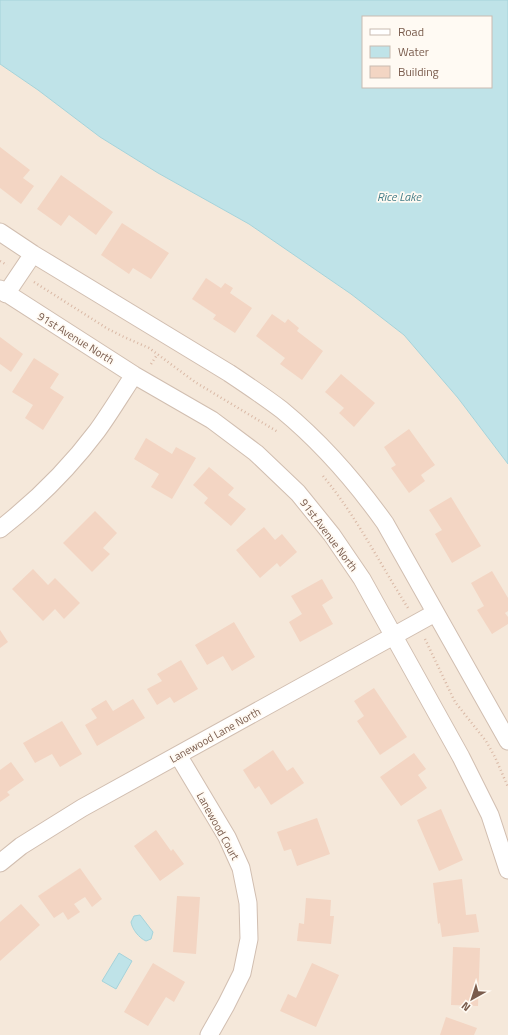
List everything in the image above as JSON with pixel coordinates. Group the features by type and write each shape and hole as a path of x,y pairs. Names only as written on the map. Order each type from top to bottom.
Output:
{"street":[{"path":"0,232 32,254 229,373 282,410 321,446 345,471 385,523 508,741"},
{"name":"91st Avenue North","path":"32,254 3,292 134,374 212,420 234,436 256,453 298,493 332,536 362,580 461,757 490,815 508,870"},
{"path":"0,529 13,519 57,478 96,432 134,374"},
{"name":"Lanewood Lane North","path":"0,863 22,846 82,808 435,613"},
{"name":"Lanewood Court","path":"178,755 227,837 241,868 248,903 249,939 242,973 209,1035"}],"path":[{"path":"424,637 455,702 486,741 495,757 508,787"}],"shaded area":[{"path":"0,64 38,90 100,137 158,173 249,224 351,294 404,335 458,398 508,464 508,1035 0,1035"}],"water":[{"name":"Rice Lake","path":"0,0 508,0 508,464 458,398 404,335 351,294 249,224 158,173 100,137 38,90 0,64"},
{"path":"140,915 153,932 151,939 146,941 136,933 131,922 134,916"},
{"path":"119,953 132,961 116,989 102,981"}],"building":[{"path":"0,147 30,170 23,178 34,186 21,204 0,188"},
{"path":"61,175 113,212 96,235 69,215 61,226 37,209"},
{"path":"122,223 169,253 151,279 133,268 129,274 101,255"},
{"path":"206,278 221,288 225,283 233,288 230,293 252,308 235,333 213,319 216,315 192,299"},
{"path":"272,314 285,323 288,319 299,328 297,331 323,351 302,380 280,364 285,358 256,336"},
{"path":"0,337 23,354 11,372 0,364"},
{"path":"34,358 59,374 50,388 64,397 43,430 25,418 33,405 12,392"},
{"path":"341,374 375,403 354,427 339,413 344,408 325,392"},
{"path":"409,429 435,465 421,475 425,481 409,493 391,468 396,465 384,447"},
{"path":"146,438 172,454 176,447 196,458 172,499 151,487 159,474 134,459"},
{"path":"209,467 234,488 228,495 246,509 231,526 204,503 208,498 193,485"},
{"path":"451,497 481,546 452,563 435,534 442,530 429,510"},
{"path":"95,511 117,533 103,548 110,554 92,572 63,543"},
{"path":"264,527 275,540 282,534 297,552 280,567 277,563 260,578 236,550"},
{"path":"33,569 48,585 55,578 80,603 64,619 55,609 43,621 12,589"},
{"path":"492,571 508,598 508,611 505,613 508,617 508,624 492,634 477,610 484,606 471,583"},
{"path":"322,579 333,598 322,605 333,624 300,642 289,622 302,614 291,596"},
{"path":"234,622 255,657 232,671 223,656 207,665 195,645"},
{"path":"0,630 8,642 0,648"},
{"path":"181,660 198,689 174,703 170,697 157,705 147,689 162,681 157,674"},
{"path":"374,688 407,737 380,755 357,721 364,716 354,701"},
{"path":"133,699 145,718 97,746 85,725 97,718 91,709 106,700 113,711"},
{"path":"62,721 82,754 60,767 52,754 35,763 23,743"},
{"path":"273,750 287,771 293,767 304,783 271,805 259,786 255,789 243,770"},
{"path":"414,753 426,769 418,775 427,788 401,806 380,777"},
{"path":"11,762 24,780 7,792 10,795 0,802 0,770"},
{"path":"441,809 463,860 439,871 417,820"},
{"path":"317,818 330,854 297,866 291,849 284,851 277,832"},
{"path":"156,830 171,851 173,849 184,864 160,881 134,846"},
{"path":"80,868 102,899 92,907 85,897 74,904 80,912 68,920 63,912 54,918 38,896"},
{"path":"462,879 466,915 476,914 479,932 442,937 440,923 438,924 433,883"},
{"path":"177,896 200,897 196,954 173,952"},
{"path":"306,898 331,900 330,916 334,916 331,944 297,941 299,923 304,924"},
{"path":"21,904 40,925 0,961 0,922"},
{"path":"453,947 480,948 478,1006 451,1005"},
{"path":"153,963 185,982 174,1002 166,997 148,1026 124,1012"},
{"path":"312,963 339,975 316,1027 280,1011 288,994 296,998"},
{"path":"446,1017 477,1028 474,1035 440,1035"}]}
